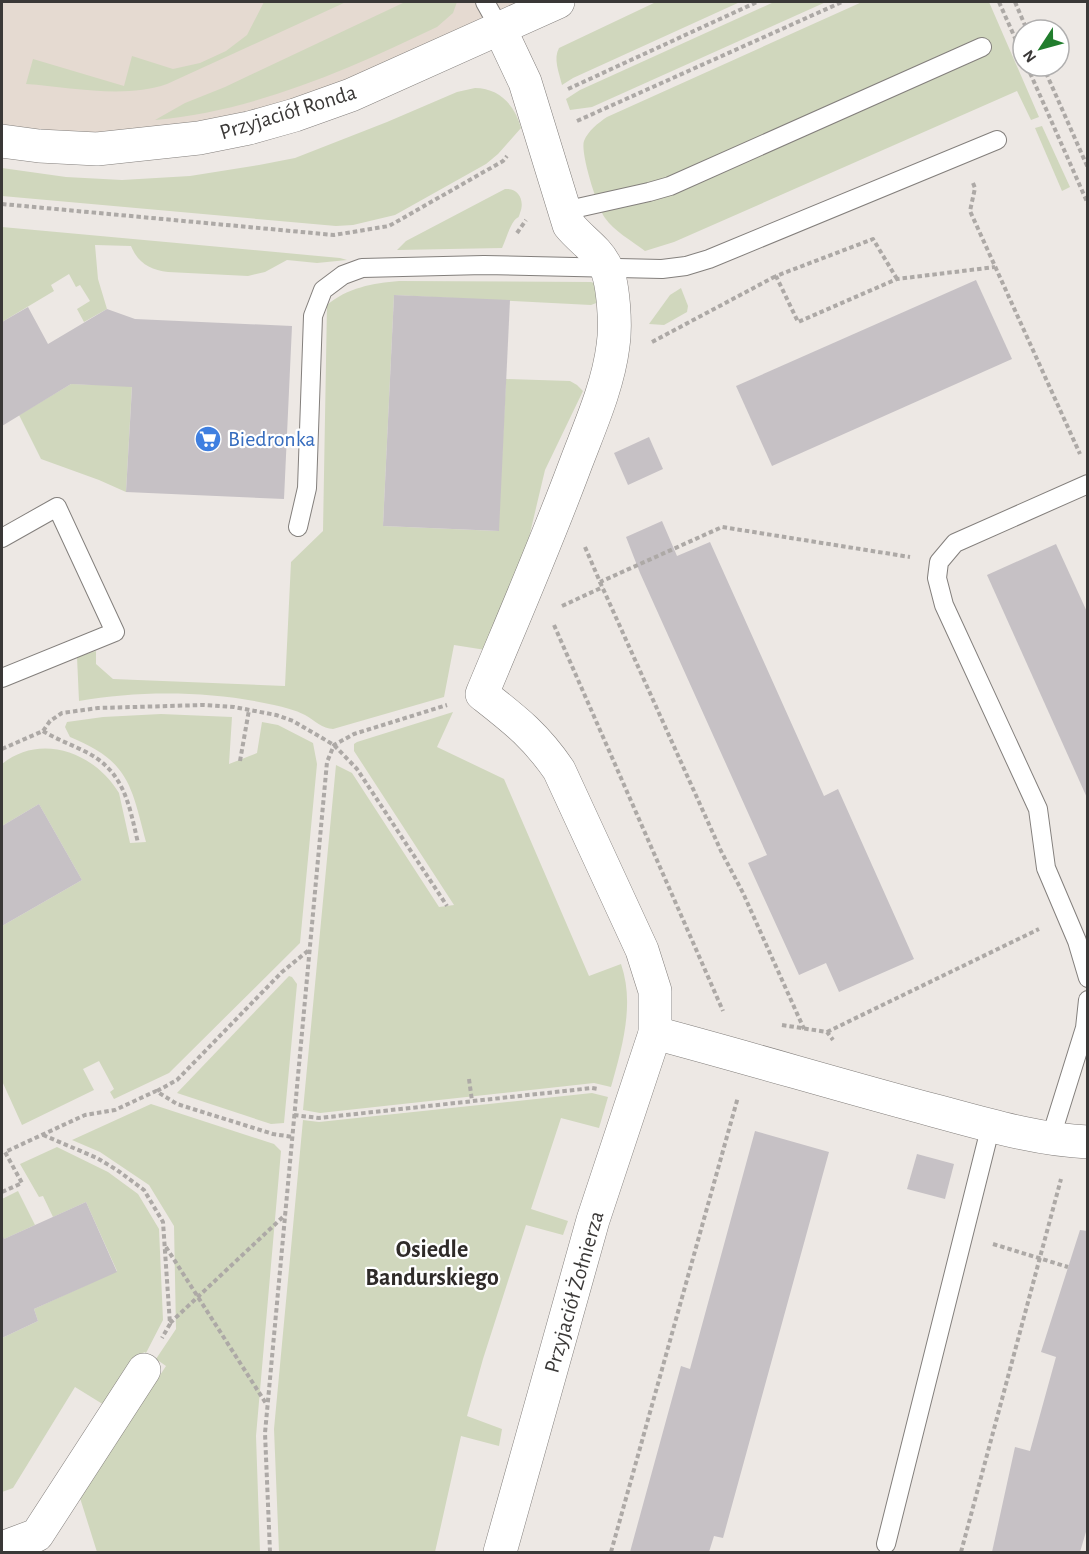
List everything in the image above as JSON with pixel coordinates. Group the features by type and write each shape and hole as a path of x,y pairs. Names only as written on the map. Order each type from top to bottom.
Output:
{"street":[{"name":"Przyjaciół Ronda","path":"2,141 39,146 98,149 199,138 249,128 351,95 492,14 558,2"},
{"path":"482,694 560,505 607,374 613,346 614,312 606,267 589,244 577,236 569,225 525,82 492,14"},
{"name":"Przyjaciół Żołnierza","path":"482,694 524,727 542,746 559,770 642,950 655,991 656,1033 593,1220 500,1552"},
{"path":"656,1033 749,1058 828,1083 991,1125 1070,1140"},
{"path":"2,1548 37,1535 144,1370"}],"lane":[{"path":"564,211 670,186 982,47"},
{"path":"298,527 306,488 314,316 323,290 343,275 362,268 511,266 662,269 686,266 710,259 997,140"},
{"path":"1088,484 955,543 939,562 937,578 944,605 1038,809 1046,868 1077,941 1088,978"},
{"path":"2,538 57,507 115,632 2,678"},
{"path":"1070,1140 1088,1000"},
{"path":"886,1544 991,1125"}],"path":[{"path":"559,95 577,84 757,2"},
{"path":"567,126 842,2"},
{"path":"999,2 1011,29"},
{"path":"1015,2 1022,18"},
{"path":"1032,78 1088,204"},
{"path":"1048,78 1088,168"},
{"path":"2,204 334,235 389,226 503,161 509,154"},
{"path":"962,155 975,188 970,211 1083,460"},
{"path":"511,266 511,245 528,218"},
{"path":"647,345 776,276 873,239 897,279"},
{"path":"776,276 798,322 897,279 995,267"},
{"path":"600,582 722,527 939,562"},
{"path":"582,542 828,1083"},
{"path":"560,607 603,587"},
{"path":"554,623 727,1019"},
{"path":"270,1552 265,1433 327,762 334,746 354,734 482,694"},
{"path":"2,749 43,731 50,721 62,713 98,708 204,705 276,715 293,721 334,746 357,769 447,906"},
{"path":"240,761 249,710"},
{"path":"43,731 94,756 117,776 125,792 138,843"},
{"path":"771,1024 827,1032 1067,916"},
{"path":"2,1192 22,1183 6,1152 85,1115 115,1110 177,1080 282,972 310,950"},
{"path":"827,1032 836,1044"},
{"path":"611,1552 749,1058"},
{"path":"470,1079 472,1101"},
{"path":"294,1115 319,1118 592,1088 633,1100"},
{"path":"156,1091 177,1104 273,1134 292,1137"},
{"path":"42,1135 96,1158 144,1190 163,1222 170,1324"},
{"path":"961,1552 1070,1140"},
{"path":"144,1370 170,1324 285,1215"},
{"path":"166,1246 267,1406"},
{"path":"1017,1250 1068,1267"}],"shaded area":[{"path":"2,2 528,2 264,114 59,138 2,127"}],"green space":[{"path":"264,2 346,2 167,84 133,91 97,91 26,84 33,59 124,86 132,56 173,69 200,63 226,51 247,35"},
{"path":"405,2 457,2 453,13 437,27 335,73 229,108 155,120 185,103 225,87"},
{"path":"656,2 740,2 562,85 557,61 559,48"},
{"path":"774,2 826,2 592,107 570,110 566,99 580,90"},
{"path":"862,2 989,2 1011,53 1011,78 1022,78 1039,117 1031,120 1017,91 674,242 645,251 618,232 605,218 590,180 584,156 584,141 588,134 607,117"},
{"path":"475,88 491,91 505,99 515,112 521,128 498,154 486,164 395,215 353,225 336,226 2,196 2,168 66,177 122,180 190,176 295,158 457,92"},
{"path":"1042,126 1070,187 1062,191 1035,128"},
{"path":"505,189 517,193 522,204 519,216 512,224 502,248 397,250 406,241"},
{"path":"2,227 347,260 317,263 287,260 265,272 248,276 168,272 145,265 131,246 95,245 98,279 107,309 84,322 77,309 90,301 80,285 76,287 69,274 51,285 54,291 2,322"},
{"path":"399,281 591,282 594,283 599,302 591,305 394,295 383,526 498,531 506,379 570,381 583,391 545,470 522,567 492,651 454,645 444,697 333,729 322,726 290,709 227,697 152,694 79,701 77,657 96,651 96,664 113,679 285,686 291,562 323,531 327,305 343,294 361,287"},
{"path":"681,288 688,306 687,312 664,325 649,324 670,295"},
{"path":"71,384 132,386 126,492 41,459 19,415"},
{"path":"453,712 437,747 504,779 589,976 621,964 625,979 627,1010 623,1041 611,1087 594,1083 320,1113 303,1110 336,765 352,773 439,907 454,905 354,751 354,744 357,742"},
{"path":"161,714 232,717 229,764 257,753 262,722 278,725 313,743 317,764 300,943 169,1073 114,1099 110,1092 114,1089 99,1061 83,1069 94,1090 22,1125 2,1081 2,926 82,880 39,804 2,826 2,764 17,754 33,749 66,751 82,758 109,779 119,793 130,843 146,842 131,790 124,777 105,756 70,737 65,727 67,722 103,717"},
{"path":"289,976 297,984 284,1123 271,1124 177,1093"},
{"path":"592,1093 608,1097 599,1128 561,1118 531,1209 568,1221 563,1235 526,1225 467,1416 502,1429 499,1446 461,1436 435,1552 279,1552 274,1429 303,1120 319,1122"},
{"path":"151,1104 274,1144 281,1151 256,1436 260,1552 97,1552 80,1498 166,1366 156,1359 176,1329 174,1226 149,1185 100,1152 72,1140"},
{"path":"57,1147 108,1172 138,1194 159,1229 163,1320 146,1353 144,1352 109,1408 75,1387 13,1488 2,1492 2,1338 38,1321 34,1309 117,1271 86,1202 53,1217 43,1196 39,1197 20,1164"},
{"path":"18,1191 35,1225 2,1240 2,1199"}],"building":[{"path":"976,280 1012,359 772,466 736,386"},
{"path":"394,295 510,300 499,531 383,526"},
{"name":"Biedronka","path":"28,307 48,344 107,309 135,319 292,326 284,499 126,492 132,387 71,384 2,426 2,322"},
{"path":"649,437 663,469 628,485 614,453"},
{"path":"662,521 677,556 710,542 824,796 838,789 914,959 839,992 826,963 799,975 748,863 767,855 626,537"},
{"path":"1056,544 1088,614 1088,800 987,575"},
{"path":"39,804 82,880 2,926 2,826"},
{"path":"755,1131 829,1152 723,1538 714,1536 709,1552 630,1552 681,1366 690,1369"},
{"path":"917,1154 954,1164 945,1199 907,1189"},
{"path":"86,1202 117,1272 34,1309 38,1321 2,1338 2,1234 4,1239"},
{"path":"1080,1230 1088,1231 1088,1525 1080,1552 992,1552 1015,1447 1030,1451 1056,1357 1041,1352"}],"place":[{"name":"Biedronka","path":"208,439"}],"district":[{"name":"Osiedle Bandurskiego","path":"432,1264"}]}
